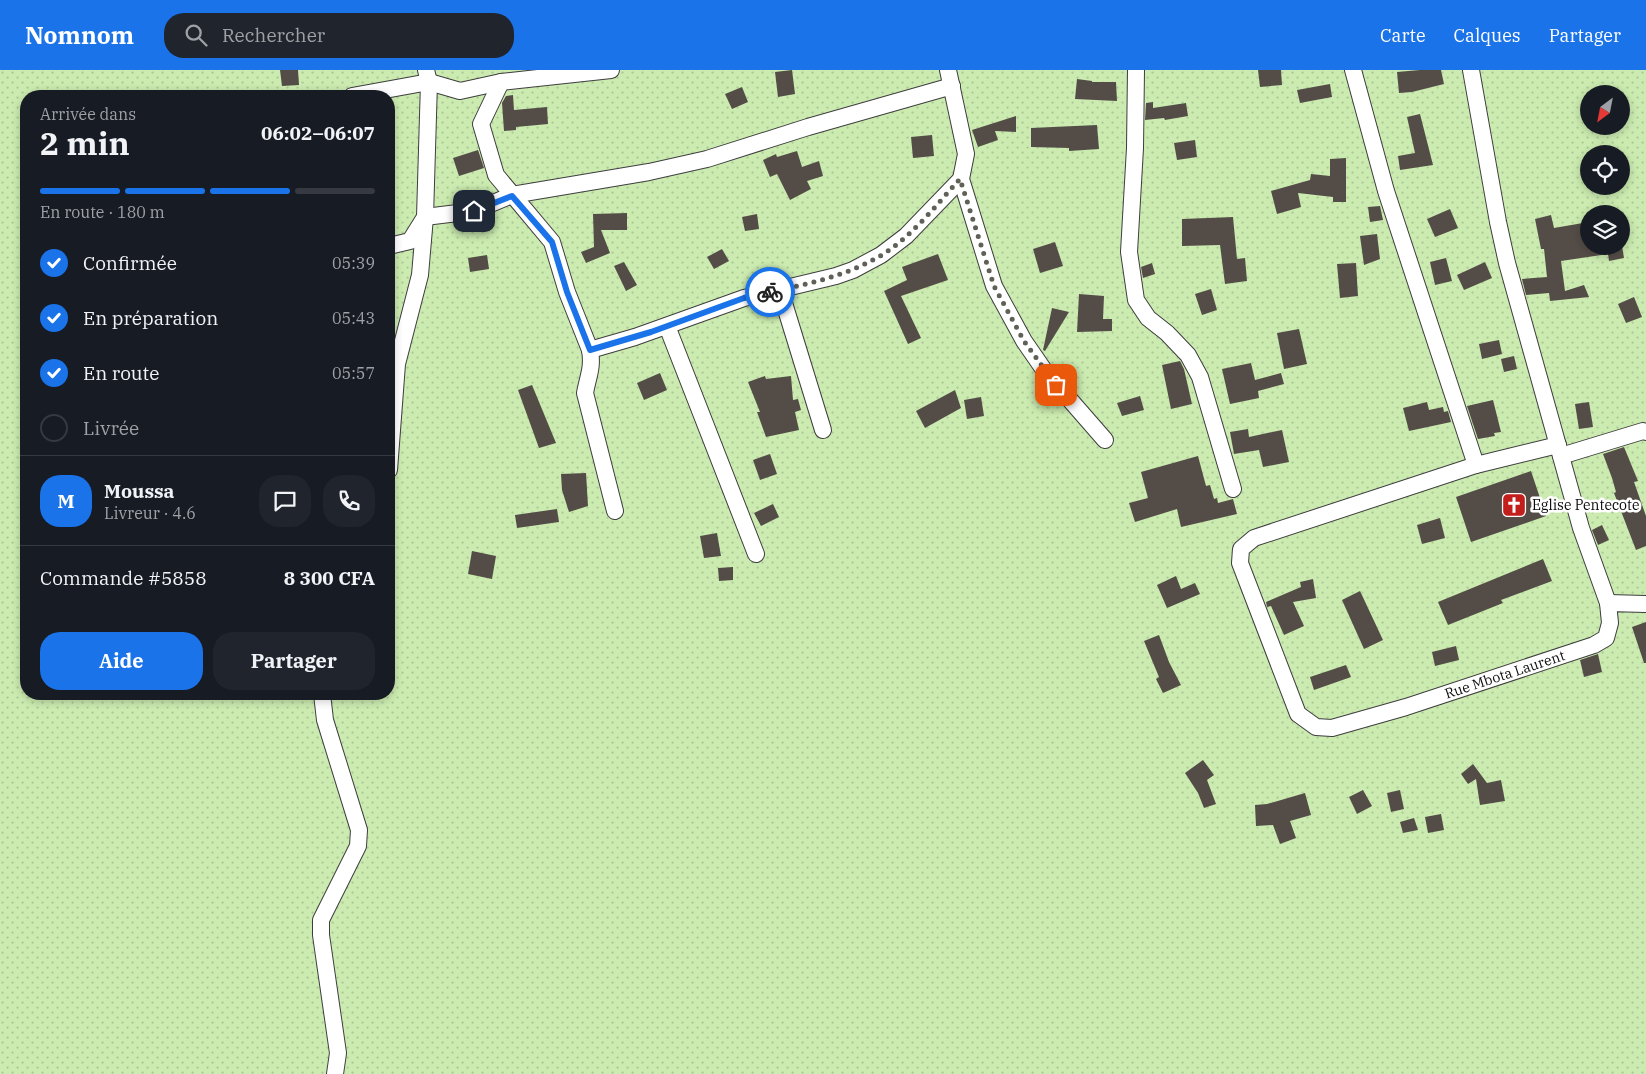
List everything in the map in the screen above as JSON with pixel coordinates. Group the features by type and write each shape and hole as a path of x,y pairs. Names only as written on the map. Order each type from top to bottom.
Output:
{"street":[{"path":"590,350 667,326 744,298 836,276 881,255 906,236 960,179 966,154 948,70"},
{"path":"1136,70 1135,148 1129,252 1136,300 1148,318 1167,333 1188,355 1200,377 1233,489"},
{"path":"1353,70 1386,191 1476,465 1560,451 1643,431 1646,432"},
{"path":"1471,70 1507,263 1581,528 1608,604 1646,604"},
{"path":"372,90 426,74 460,91 501,82 602,71"},
{"path":"395,390 397,364 420,276 425,217 426,74"},
{"path":"501,82 481,124 496,175 552,242 567,292 590,350 593,366 587,378 585,393 615,511"},
{"path":"425,217 474,211 512,196 640,174 707,160 808,127 952,86"},
{"path":"960,179 994,286 1005,308 1044,370 1105,440"},
{"path":"395,245 410,241 425,217"},
{"path":"780,290 823,430"},
{"path":"667,326 756,554"},
{"name":"Rue Mbota Laurent","path":"1476,465 1254,538 1241,549 1240,563 1298,714 1316,727 1332,728 1406,707 1594,645 1606,638 1610,623 1608,604"},
{"path":"323,700 325,720 359,830 358,846 321,920 321,935 338,1053 335,1074"}],"green space":[{"path":"0,70 1646,70 1646,1074 0,1074"}],"building":[{"path":"280,70 298,70 299,85 282,86"},
{"path":"792,70 795,94 778,97 775,72"},
{"path":"1258,70 1281,70 1282,85 1260,87"},
{"path":"1441,70 1444,84 1412,92 1399,93 1397,72"},
{"path":"1077,79 1092,82 1116,82 1117,101 1075,99"},
{"path":"1330,84 1332,97 1300,103 1297,90"},
{"path":"742,87 748,102 732,109 725,94"},
{"path":"513,95 514,110 547,107 548,124 516,127 516,130 504,131 502,103 506,96"},
{"path":"1153,102 1153,108 1186,103 1188,116 1165,120 1164,118 1145,120 1146,103"},
{"path":"1420,114 1433,165 1400,170 1398,156 1415,153 1407,117"},
{"path":"1016,116 1016,132 995,131 998,140 978,147 972,130"},
{"path":"1097,125 1099,149 1069,151 1069,148 1031,147 1031,128"},
{"path":"932,135 934,156 913,158 911,137"},
{"path":"1195,140 1197,157 1177,160 1174,143"},
{"path":"478,150 484,168 459,176 453,158"},
{"path":"797,151 802,167 819,161 823,176 807,181 811,189 790,200 777,174 770,177 763,160 776,154 777,157"},
{"path":"1346,158 1346,202 1333,202 1333,197 1298,193 1301,207 1277,214 1271,191 1310,180 1311,174 1330,176 1330,159"},
{"path":"1380,206 1383,220 1370,222 1368,207"},
{"path":"1450,209 1458,228 1435,237 1427,219"},
{"path":"627,213 627,230 601,230 610,253 586,263 581,252 594,247 593,214"},
{"path":"757,214 759,229 745,231 742,217"},
{"path":"1551,215 1554,228 1580,224 1580,255 1601,255 1561,261 1565,291 1584,285 1589,297 1550,301 1549,293 1526,295 1522,279 1547,277 1544,249 1541,249 1535,219"},
{"path":"1233,217 1237,259 1245,258 1247,281 1225,284 1220,245 1182,246 1182,219"},
{"path":"1377,234 1380,259 1364,265 1360,236"},
{"path":"1055,242 1063,266 1040,273 1033,249"},
{"path":"722,249 729,261 714,269 707,257"},
{"path":"938,254 948,280 901,296 921,338 908,344 884,291 907,280 902,267"},
{"path":"487,255 489,269 470,272 468,258"},
{"path":"1608,255 1624,255 1624,258 1609,261"},
{"path":"1446,258 1452,281 1435,285 1430,262"},
{"path":"624,262 637,285 626,291 614,266"},
{"path":"1485,262 1492,278 1464,290 1457,275"},
{"path":"1152,263 1155,274 1143,278 1141,267"},
{"path":"1356,263 1358,296 1340,298 1337,264"},
{"path":"1211,289 1217,310 1202,315 1195,294"},
{"path":"1079,294 1104,296 1103,319 1112,319 1112,331 1077,332"},
{"path":"1634,297 1642,317 1626,323 1618,304"},
{"path":"1052,308 1069,312 1045,351 1043,350"},
{"path":"1299,329 1307,364 1284,369 1277,333"},
{"path":"1499,340 1502,354 1482,359 1479,344"},
{"path":"1514,356 1517,369 1504,372 1501,359"},
{"path":"1180,361 1184,369 1192,404 1171,409 1162,365"},
{"path":"1251,363 1255,380 1281,373 1284,384 1258,391 1259,398 1230,404 1222,369"},
{"path":"660,373 667,390 644,400 637,383"},
{"path":"765,376 766,379 791,376 793,400 798,399 801,410 795,412 799,430 766,437 757,412 760,412 748,382"},
{"path":"532,385 556,443 539,448 518,390"},
{"path":"955,390 961,408 925,428 916,411"},
{"path":"1140,396 1144,410 1122,416 1117,403"},
{"path":"981,397 984,416 967,419 964,400"},
{"path":"1493,400 1501,432 1494,433 1495,436 1478,439 1467,406"},
{"path":"1427,402 1429,410 1443,407 1444,412 1448,411 1451,422 1409,431 1403,408"},
{"path":"1589,402 1593,427 1579,429 1575,404"},
{"path":"1248,429 1249,437 1282,430 1289,462 1263,467 1259,450 1234,454 1230,432"},
{"path":"1624,447 1638,481 1634,482 1646,516 1646,546 1636,550 1614,493 1616,492 1603,454"},
{"path":"770,454 777,474 760,480 753,460"},
{"path":"1198,456 1206,486 1210,485 1214,499 1217,498 1218,503 1233,499 1237,514 1181,527 1177,509 1135,522 1129,503 1148,498 1141,472"},
{"path":"1531,471 1546,516 1471,542 1456,497"},
{"path":"586,473 588,506 569,512 562,490 561,474"},
{"path":"773,504 779,517 761,526 754,513"},
{"path":"557,509 559,522 517,528 515,515"},
{"path":"1440,518 1445,538 1422,544 1417,525"},
{"path":"1602,525 1609,540 1598,545 1592,530"},
{"path":"717,533 721,556 704,558 700,536"},
{"path":"472,551 496,556 492,579 468,574"},
{"path":"1543,559 1552,581 1501,600 1503,603 1448,625 1438,602"},
{"path":"733,567 733,580 719,581 718,568"},
{"path":"1176,576 1181,589 1195,583 1200,594 1167,608 1157,585"},
{"path":"1313,579 1316,598 1293,602 1304,626 1284,635 1271,606 1267,607 1266,602 1301,587 1300,582"},
{"path":"1360,591 1383,640 1364,649 1342,600"},
{"path":"1646,622 1646,663 1644,663 1632,627"},
{"path":"1159,635 1169,662 1181,685 1163,693 1156,679 1159,677 1144,641"},
{"path":"1456,646 1459,660 1435,666 1432,652"},
{"path":"1598,654 1602,672 1584,677 1580,660"},
{"path":"1346,665 1351,677 1314,690 1310,677"},
{"path":"1203,760 1214,775 1207,780 1216,804 1204,808 1198,793 1185,773"},
{"path":"1473,764 1487,783 1501,780 1505,801 1480,805 1476,779 1468,784 1461,774"},
{"path":"1363,790 1372,806 1357,814 1349,797"},
{"path":"1400,790 1404,809 1391,812 1387,793"},
{"path":"1305,793 1311,815 1290,821 1296,838 1280,844 1273,825 1256,826 1255,805 1267,804"},
{"path":"1441,814 1444,830 1428,833 1425,817"},
{"path":"1414,818 1418,830 1403,833 1400,822"}],"way so far":[{"path":"770,292 836,276 853,270 881,255 906,236 960,179 994,286 1024,341 1056,385"}],"place":[{"name":"Eglise Pentecote","path":"1514,505"}],"route":[{"path":"474,211 512,196 552,242 556,250 567,292 590,350 651,332 744,298 770,292"}]}
